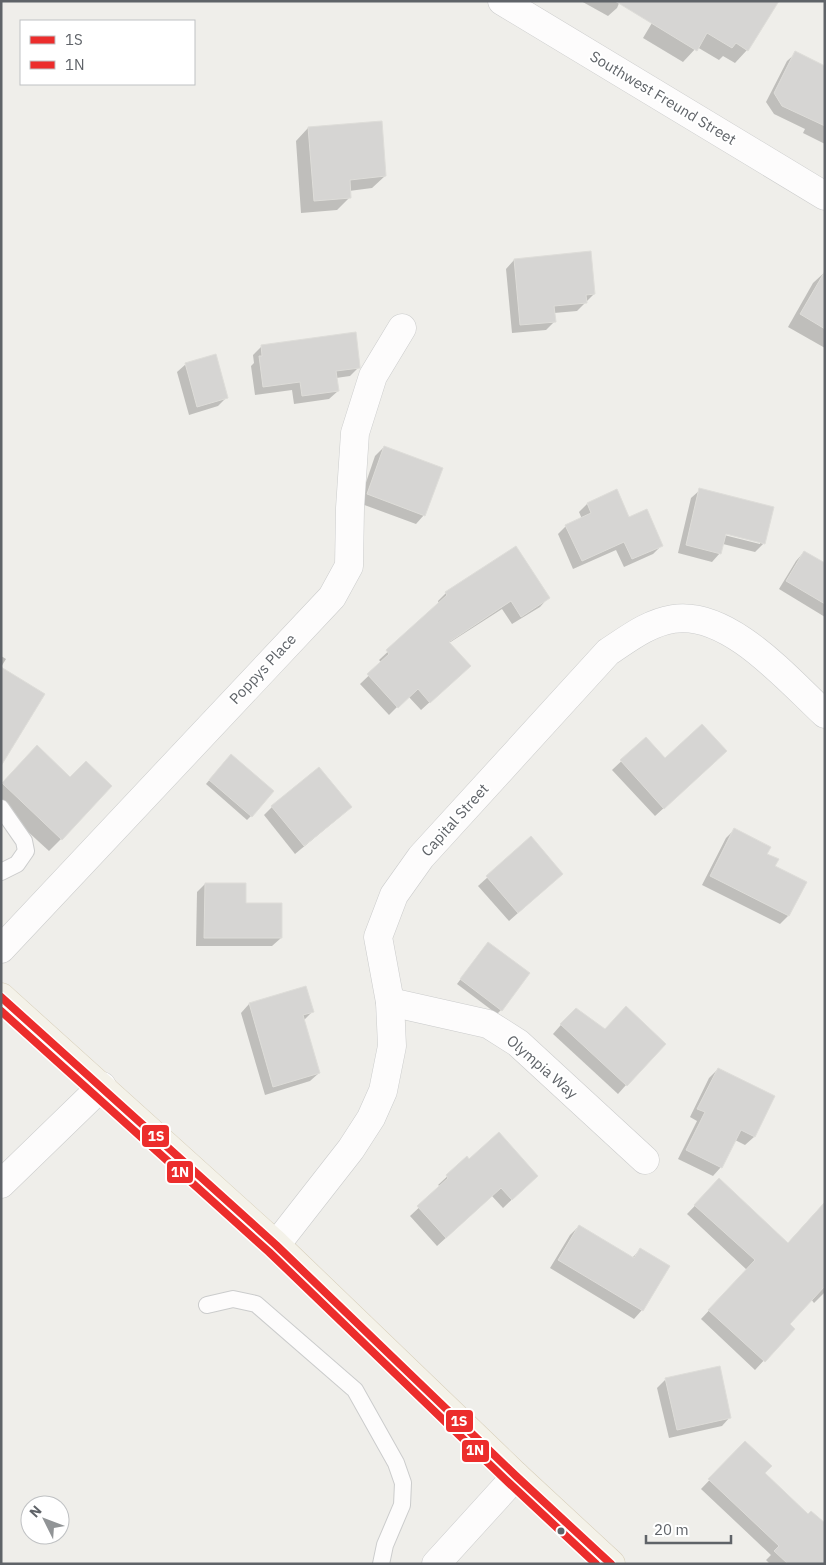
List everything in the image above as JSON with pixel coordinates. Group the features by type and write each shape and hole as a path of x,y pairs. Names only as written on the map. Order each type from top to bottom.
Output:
{"main road":[{"path":"1,997 102,1086 276,1245 516,1476 611,1564"}],"street":[{"name":"Southwest Freund Street","path":"502,1 825,196"},
{"name":"Poppys Place","path":"1,950 332,597 349,566 350,508 355,434 373,376 402,328"},
{"name":"Capital Street","path":"276,1245 351,1149 371,1118 383,1091 392,1046 390,1002 378,937 394,895 421,857 608,652 645,628 674,619 700,620 723,629 752,646 825,714"},
{"name":"Olympia Way","path":"390,1002 488,1024 518,1043 645,1160"},
{"path":"1,1184 102,1086"},
{"path":"436,1564 516,1476"}],"lane":[{"path":"1,808 24,841 26,851 17,864 1,872"},
{"path":"207,1305 233,1299 256,1304 355,1390 396,1463 403,1483 402,1505 385,1545 381,1564"}],"building":[{"path":"615,1 779,1 748,51 736,43 732,48 707,33 697,51"},
{"path":"795,51 825,66 825,126 782,106 774,93"},
{"path":"382,121 386,176 350,180 351,198 314,201 308,127"},
{"path":"591,251 595,294 586,295 587,303 554,306 556,322 520,325 514,259"},
{"path":"825,271 825,329 800,314"},
{"path":"356,332 360,368 336,371 339,391 302,396 300,382 263,387 259,356 262,356 261,345"},
{"path":"216,354 228,398 197,407 185,363"},
{"path":"384,446 443,468 425,516 367,494"},
{"path":"699,488 774,507 765,544 726,534 721,554 686,545"},
{"path":"617,489 629,517 647,509 663,546 632,559 624,542 582,561 565,525 591,513 587,503"},
{"path":"516,546 550,598 521,617 511,601 449,642 471,666 430,703 418,689 398,708 367,674 389,654 386,650 447,595 445,592"},
{"path":"804,551 825,563 825,604 786,581"},
{"path":"1,667 45,694 1,766"},
{"path":"702,724 727,751 664,809 620,760 646,737 665,758"},
{"path":"37,745 70,777 86,761 112,786 62,840 2,783"},
{"path":"231,754 274,791 252,817 209,780"},
{"path":"319,767 352,807 304,846 271,806"},
{"path":"734,828 771,847 767,854 779,859 775,866 807,882 789,916 710,876"},
{"path":"531,836 563,874 518,913 486,876"},
{"path":"205,883 246,883 246,903 282,903 282,938 204,938"},
{"path":"488,942 530,973 502,1011 460,979"},
{"path":"306,986 314,1012 303,1015 320,1073 273,1087 249,1003"},
{"path":"626,1006 666,1044 627,1086 560,1024 576,1008 605,1029"},
{"path":"718,1068 775,1096 755,1137 741,1130 722,1168 686,1150 705,1112 697,1109"},
{"path":"499,1132 538,1176 512,1200 501,1188 446,1238 417,1206 448,1178 446,1175 467,1156 469,1159"},
{"path":"719,1178 788,1243 825,1202 825,1286 790,1324 795,1329 765,1362 708,1310 755,1260 694,1205"},
{"path":"579,1225 634,1258 640,1248 670,1266 643,1311 558,1260"},
{"path":"720,1366 731,1418 677,1430 665,1378"},
{"path":"745,1441 772,1466 765,1473 808,1514 811,1511 825,1523 825,1564 788,1564 774,1551 779,1546 708,1479"}],"transit line":[{"name":"1S","path":"1,997 276,1245 516,1476 611,1564"},
{"name":"1N","path":"1,1011 269,1252 596,1564"}]}
